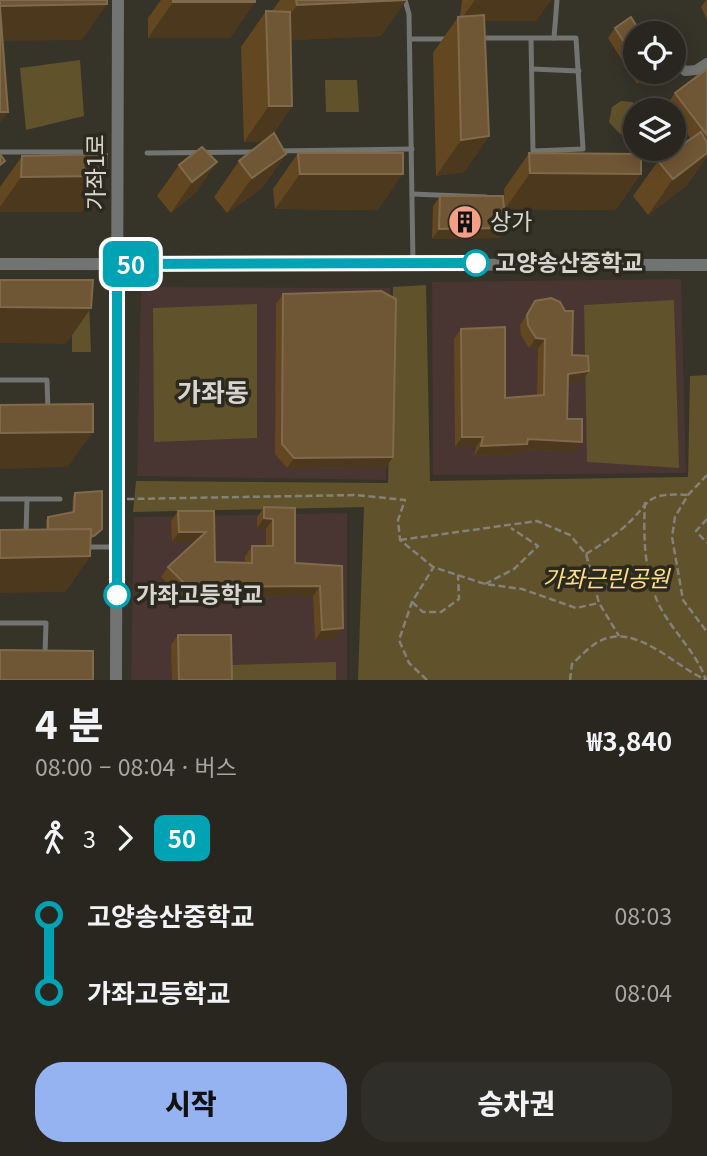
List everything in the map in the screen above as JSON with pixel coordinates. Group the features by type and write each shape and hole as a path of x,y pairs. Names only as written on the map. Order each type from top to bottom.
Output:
{"street":[{"name":"가좌1로","path":"116,680 118,0"},
{"path":"686,71 696,70 707,63"},
{"path":"0,264 707,265"}],"lane":[{"path":"405,0 410,14 413,263"},
{"path":"554,38 557,0"},
{"path":"410,39 464,38"},
{"path":"477,38 531,38 554,38 576,38 583,149 533,151 531,38"},
{"path":"532,69 579,71"},
{"path":"148,153 412,149"},
{"path":"0,152 88,152"},
{"path":"412,194 488,197"},
{"path":"0,380 47,380 48,411 36,411"},
{"path":"0,499 60,499"},
{"path":"25,548 27,499"},
{"path":"78,547 117,547"},
{"path":"0,623 46,623 46,657 34,657"}],"path":[{"path":"707,475 688,495 675,517 671,537 683,600 707,632"},
{"path":"586,554 625,526 645,502 664,493 688,495"},
{"path":"127,499 356,495 405,500 398,520 400,540 433,567 485,584 522,589 576,608 599,603"},
{"path":"570,680 572,663 598,642 618,636 643,643 706,680 698,658 665,616 653,590 644,531 645,502"},
{"path":"707,519 696,531 707,542"},
{"path":"400,540 537,521 569,536 586,554 599,603 618,636"},
{"path":"485,584 514,569 538,546 509,527"},
{"path":"427,680 409,663 399,640 412,602 433,567"},
{"path":"412,602 423,612 441,612 459,599 458,575"}],"shaded area":[{"name":"고양송산중학교","path":"681,279 686,473 433,475 432,282"},
{"path":"141,287 390,288 386,480 137,476"},
{"name":"가좌고등학교","path":"347,513 347,680 131,680 134,517"}],"green space":[{"path":"80,60 84,116 26,130 20,68"},
{"path":"325,80 357,80 359,112 326,112"},
{"path":"623,101 623,133 620,134 609,122 612,107"},
{"name":"가좌근린공원","path":"426,285 430,481 688,477 690,376 707,375 707,680 358,680 364,507 133,512 136,481 388,483 393,287"},
{"path":"674,300 679,468 587,462 584,305"},
{"path":"89,301 91,352 72,352 72,302"},
{"path":"257,304 257,438 154,442 153,308"},
{"path":"336,662 336,680 232,680 232,665"}],"building":[{"path":"0,0 107,0 107,4 0,6"},
{"path":"255,0 255,2 173,2"},
{"path":"296,0 406,0 297,5"},
{"path":"0,7 8,112 0,112"},
{"path":"266,11 290,12 292,106 269,106"},
{"path":"484,15 489,136 461,140 458,17"},
{"path":"623,22 623,40 615,28"},
{"path":"707,69 707,135 686,107 686,98 679,98 675,93"},
{"path":"701,132 707,143 707,153 673,179 658,161 686,161 686,142"},
{"path":"274,133 286,154 252,178 239,161"},
{"path":"202,147 217,162 192,182 179,165"},
{"path":"298,153 403,153 403,174 300,174"},
{"path":"529,153 623,154 623,161 641,161 641,174 530,173"},
{"path":"107,154 106,176 21,177 22,156"},
{"name":"상가","path":"440,196 503,196 506,228 439,229"},
{"path":"0,280 93,280 91,308 0,307"},
{"path":"381,291 396,299 393,457 294,458 282,444 283,294"},
{"path":"551,298 560,302 565,311 573,311 572,355 588,356 589,371 568,374 567,419 582,419 582,442 528,439 527,444 481,446 483,437 462,437 461,329 505,327 505,398 544,395 545,339 536,338 528,325 527,315 535,301"},
{"path":"93,404 93,432 0,433 0,405"},
{"path":"102,491 102,529 94,536 91,536 91,529 48,530 48,517 74,512 75,493"},
{"path":"264,507 295,508 295,563 342,566 343,628 322,630 320,586 188,587 168,567 206,532 179,532 178,511 214,511 215,562 252,563 252,546 273,546 273,519 264,518"},
{"path":"91,529 90,556 0,558 0,530"},
{"path":"178,635 231,635 232,680 179,680"},
{"path":"0,650 93,651 93,680 0,680"}],"bus line":[{"name":"50","path":"117,595 117,264 476,263"}],"place":[{"name":"상가","path":"465,222"},
{"name":"고양송산중학교","path":"476,263"},
{"name":"가좌고등학교","path":"117,595"}],"district":[{"name":"가좌동","path":"213,393"}]}
